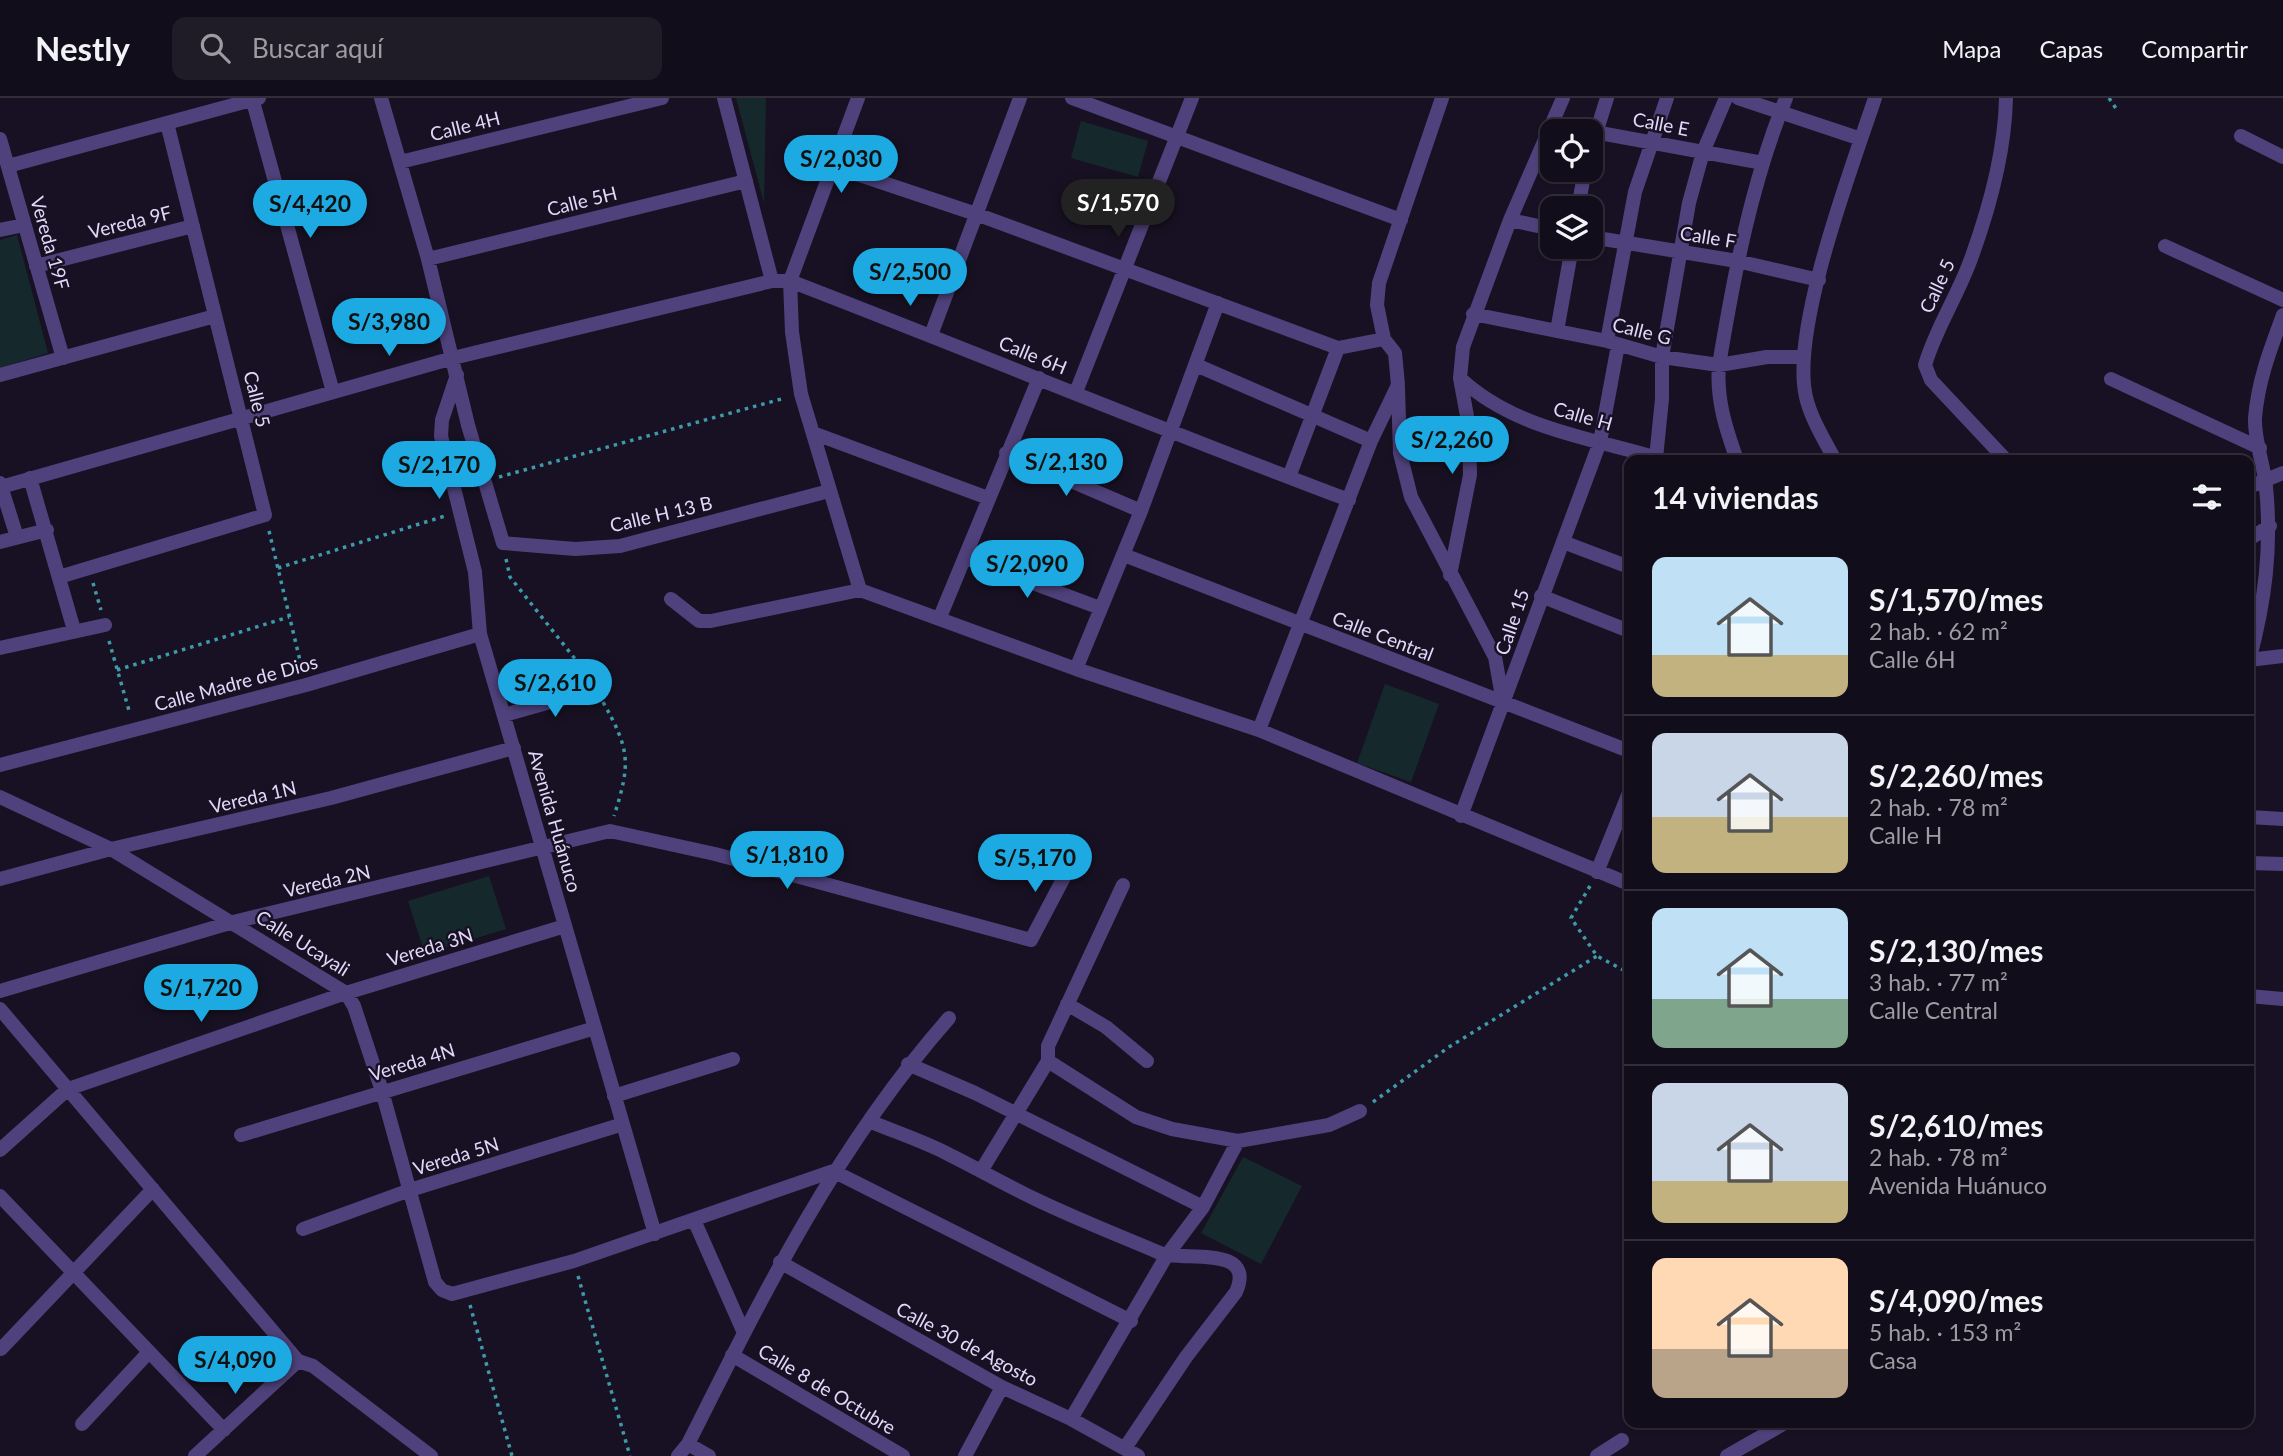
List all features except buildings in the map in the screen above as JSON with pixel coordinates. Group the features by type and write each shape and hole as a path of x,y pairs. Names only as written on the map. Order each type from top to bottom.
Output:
{"street":[{"path":"381,98 428,259 483,481"},
{"name":"Calle 4H","path":"400,162 662,98"},
{"path":"724,98 772,281"},
{"path":"858,98 790,281 792,332 801,394 860,590"},
{"path":"931,335 1020,98"},
{"path":"1072,98 1178,140 1401,220"},
{"path":"1076,392 1178,140 1192,98"},
{"path":"1442,98 1379,283 1377,305 1384,339 1395,353 1400,453 1410,498 1495,657 1504,704"},
{"path":"1553,119 1563,98"},
{"path":"1600,119 1607,98"},
{"name":"Calle 15","path":"1461,816 1600,442 1635,192 1667,98"},
{"path":"1660,455 1662,357 1680,252 1703,152 1726,98"},
{"path":"1738,98 1783,105 1861,139"},
{"path":"1833,455 1806,397 1804,357 1819,280 1875,98"},
{"name":"Calle 5","path":"2001,455 1931,380 1924,365 1972,257 1997,171 2005,125 2006,98"},
{"path":"8,166 255,99 333,392"},
{"path":"1735,455 1722,415 1717,382 1719,365 1737,261 1763,163 1783,105"},
{"name":"Calle 5","path":"167,123 265,515"},
{"name":"Calle E","path":"1603,133 1763,163"},
{"path":"2241,136 2283,156"},
{"name":"Vereda 19F","path":"0,139 63,358"},
{"path":"1450,575 1470,475 1469,427 1460,378 1463,348 1473,314 1540,150"},
{"path":"833,166 976,214 1338,348 1384,339"},
{"name":"Calle 5H","path":"428,259 746,181"},
{"path":"1510,220 1540,226"},
{"path":"0,230 24,225"},
{"name":"Vereda 9F","path":"36,265 193,226"},
{"name":"Calle F","path":"1603,239 1737,261 1819,280"},
{"path":"2165,246 2283,300"},
{"path":"1557,331 1570,259"},
{"name":"Calle 6H","path":"1,485 453,358 772,281 790,281 1076,392 1170,433 1349,500"},
{"path":"1076,669 1124,555 1218,303"},
{"name":"Calle G","path":"1473,314 1613,343 1662,357 1719,365 1767,357 1804,357"},
{"path":"2254,642 2262,612 2270,526 2266,478 2255,422 2260,379 2283,315"},
{"path":"0,375 215,316"},
{"path":"1289,477 1315,415 1338,348"},
{"path":"1196,365 1371,441"},
{"name":"Avenida Huánuco","path":"457,375 442,420 441,436 475,572 480,634 655,1234"},
{"path":"940,617 1039,378"},
{"name":"Calle H","path":"1460,378 1490,402 1515,416 1646,455"},
{"path":"2111,379 2260,448"},
{"path":"1259,730 1371,441 1398,385"},
{"path":"813,433 988,498"},
{"path":"1006,453 1141,511"},
{"path":"2254,484 2283,473"},
{"path":"30,478 74,630"},
{"name":"Calle H 13 B","path":"483,481 501,540 506,545 575,549 620,546 830,491"},
{"path":"1,485 17,537"},
{"path":"59,577 265,515"},
{"path":"2254,536 2270,526"},
{"path":"0,542 47,530"},
{"path":"1563,541 1624,565"},
{"name":"Calle Central","path":"1124,555 1624,749"},
{"path":"966,558 1100,608"},
{"path":"671,599 699,621 711,621 860,590 940,617 1076,669 1259,730 1624,882"},
{"path":"1541,596 1624,629"},
{"path":"0,648 105,625"},
{"name":"Calle Madre de Dios","path":"0,765 306,685 480,634"},
{"path":"2254,660 2283,656"},
{"path":"504,715 596,689"},
{"name":"Vereda 1N","path":"0,879 111,849 331,798 513,748"},
{"name":"Calle Ucayali","path":"0,797 111,849 346,993 354,1006 382,1091 435,1282 442,1290 452,1294 466,1290"},
{"path":"1597,872 1624,805"},
{"path":"2254,817 2283,819"},
{"name":"Vereda 2N","path":"0,991 233,922 610,831 715,853 1031,940 1071,864"},
{"path":"2254,863 2283,864"},
{"path":"981,1171 1048,1061 1048,1046 1123,885"},
{"name":"Vereda 3N","path":"68,1089 346,993 565,926"},
{"path":"2254,996 2283,999"},
{"path":"1067,1004 1106,1027 1147,1061"},
{"path":"678,1456 688,1444 780,1262 833,1171 908,1064 948,1018"},
{"path":"3,1019 68,1089 298,1361 313,1366 388,1426 432,1456"},
{"name":"Vereda 4N","path":"241,1135 595,1027"},
{"path":"614,1096 733,1059"},
{"path":"1048,1061 1136,1117 1172,1129 1238,1141 1329,1125 1360,1111"},
{"path":"908,1064 1016,1114 1203,1207"},
{"path":"0,1150 68,1089"},
{"path":"869,1122 945,1152 1034,1199 1167,1255 1205,1255 1229,1261 1238,1270 1241,1282 1125,1448"},
{"name":"Vereda 5N","path":"303,1229 410,1190 623,1124"},
{"path":"1071,1419 1131,1321 1167,1255 1203,1207 1238,1141"},
{"path":"466,1290 574,1261 833,1171 1131,1321"},
{"path":"1,1349 72,1271 153,1189"},
{"path":"0,1196 224,1430"},
{"path":"694,1220 744,1333"},
{"name":"Calle 30 de Agosto","path":"780,1262 1002,1387 1071,1419 1138,1456"},
{"path":"82,1424 149,1352"},
{"name":"Calle 8 de Octubre","path":"732,1355 903,1456"},
{"path":"195,1456 298,1361"},
{"path":"965,1456 1002,1387"},
{"path":"1727,1456 1777,1428"},
{"path":"1597,1456 1622,1440"},
{"path":"688,1444 709,1456"}],"path":[{"path":"2109,98 2117,110"},
{"path":"483,481 801,394"},
{"path":"278,568 460,512"},
{"path":"265,515 306,685"},
{"path":"89,568 134,730"},
{"path":"117,670 289,617"},
{"path":"1597,872 1571,918 1597,956 1624,970"},
{"path":"1360,1111 1449,1047 1597,956"},
{"path":"574,1261 630,1456"},
{"path":"466,1290 512,1456"}],"green space":[{"path":"736,98 766,98 764,203"},
{"path":"1081,121 1148,141 1138,177 1071,158"},
{"path":"17,235 48,353 0,368 0,240"},
{"path":"1385,684 1439,704 1411,782 1357,763"},
{"path":"489,876 506,929 425,954 408,901"},
{"path":"1243,1157 1302,1186 1261,1264 1201,1233"}]}
